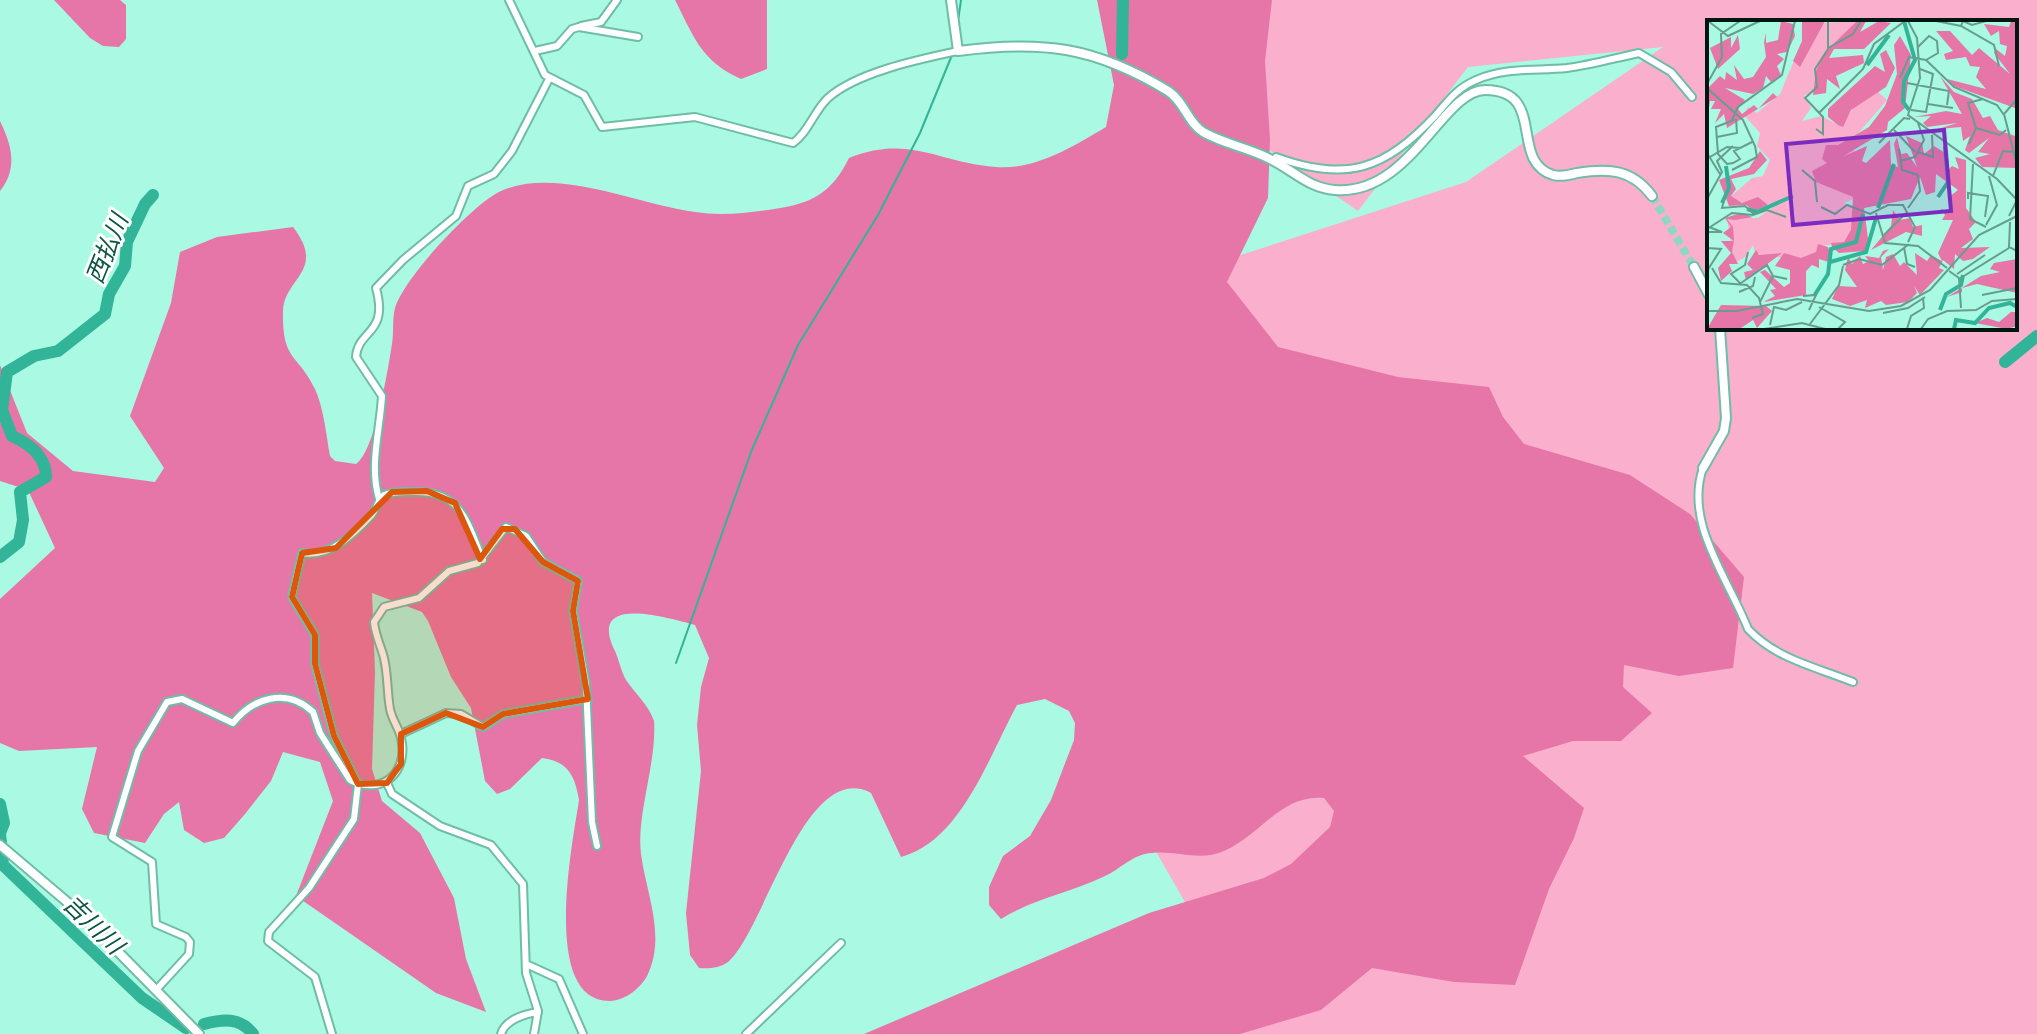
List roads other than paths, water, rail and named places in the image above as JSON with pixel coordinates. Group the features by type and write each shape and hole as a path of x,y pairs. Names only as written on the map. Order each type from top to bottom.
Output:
{"street":[{"path":"509,0 549,79 584,95 602,127 695,117 793,143 813,114 841,90 892,67 958,51 1034,44 1072,50 1169,92 1187,109 1198,128 1273,160 1320,188 1364,188 1396,169 1473,92 1498,91 1510,94 1518,102 1531,153 1546,172 1557,177 1601,170 1620,171 1641,182 1652,196"},
{"path":"535,51 557,46 572,29 601,22 617,0"},
{"path":"951,0 958,51"},
{"path":"579,27 638,37"},
{"path":"1273,160 1276,157 1312,167 1341,170 1381,162 1424,127 1456,90 1475,80 1508,71 1568,68 1639,53 1671,72 1692,97"},
{"path":"379,499 375,486 374,437 382,396 356,357 357,347 372,333 379,314 376,288 403,260 456,216 468,186 494,174 512,151 549,79"},
{"path":"1694,267 1707,291"},
{"path":"1720,330 1726,418 1724,431 1703,468 1696,489 1699,517 1748,629 1761,643 1788,659 1853,682"},
{"path":"332,1034 315,977 268,941 269,932 309,888 349,827 357,807 358,784 334,736 315,664 315,635 292,597 302,553 319,554 336,548 371,516 379,499 397,491 427,491 447,499 468,521 483,560"},
{"path":"387,783 401,764 401,734 392,716 386,668 374,622 384,607 419,598 449,571 483,560 502,529 515,529 526,536 543,562 578,581 573,611 588,699 592,822 597,846"},
{"path":"157,989 189,954 190,942 186,937 156,924 152,862 112,837 138,751 167,702 182,699 233,723 245,708 269,697 308,707 345,775 358,784 387,783"},
{"path":"401,734 446,713 461,714 483,727 503,714 588,699"},
{"path":"387,783 392,794 440,826 491,845 523,884 526,964 538,1012 534,1034"},
{"path":"1,846 79,912 199,1034"},
{"path":"746,1034 841,943"},
{"path":"526,964 559,979 583,1034"},
{"path":"501,1034 503,1027 516,1018 538,1012"}],"waterway":[{"path":"958,21 961,0"},
{"path":"1122,54 1123,0"},
{"path":"676,663 751,452 798,345 878,215 920,133 952,55"},
{"name":"西払川","path":"0,557 19,542 23,520 20,492 46,477 40,457 31,447 12,436 2,410 7,372 34,356 58,351 105,314 109,294 125,266 127,242 145,204 153,195"},
{"path":"2005,362 2037,336"},
{"name":"西払川","path":"0,804 4,823 0,833"},
{"name":"吉川川","path":"0,833 3,865 142,998 186,1028"},
{"name":"吉川川","path":"204,1024 237,1022 253,1034"}],"tunnel":[{"path":"1652,196 1694,267"}]}
